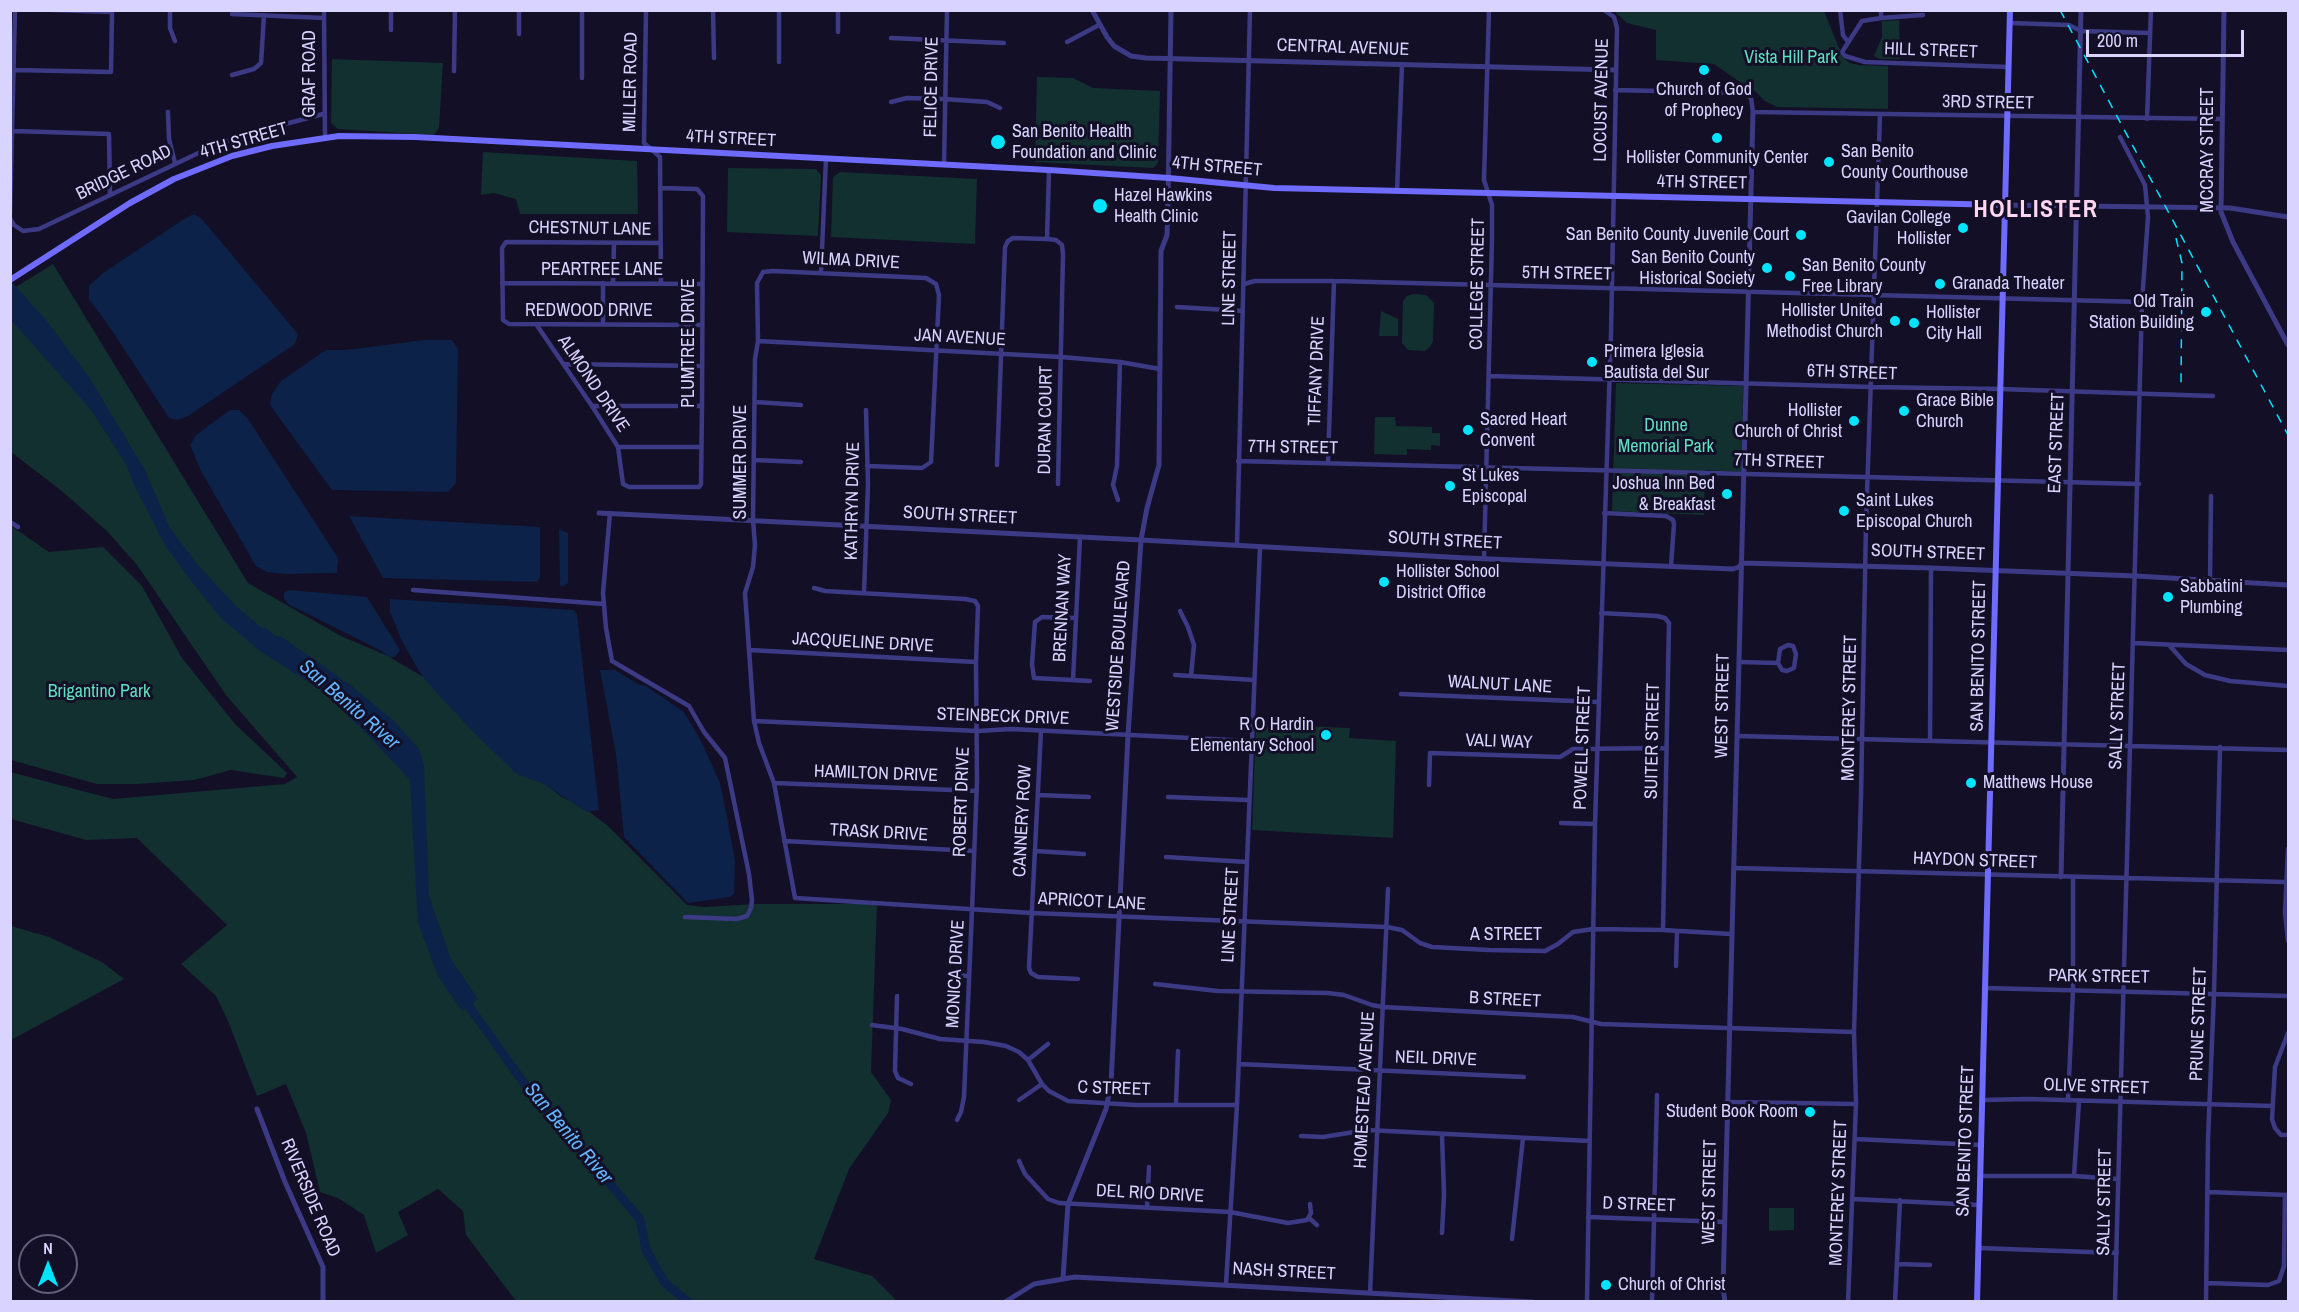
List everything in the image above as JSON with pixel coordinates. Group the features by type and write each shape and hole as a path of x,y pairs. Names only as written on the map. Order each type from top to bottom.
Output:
{"main road":[{"name":"SAN BENITO STREET","path":"1977,1302 2010,10"},
{"name":"4TH STREET","path":"10,280 130,203 174,179 232,156 325,137 415,137 826,158 1049,170 1246,185 2004,205"}],"street":[{"path":"10,213 14,131 15,10"},
{"path":"15,70 111,72 112,12 53,10"},
{"path":"170,10 170,28 175,40"},
{"name":"GRAF ROAD","path":"324,10 323,114 325,137"},
{"path":"391,10 391,30"},
{"path":"454,71 455,10"},
{"path":"519,10 519,34"},
{"path":"582,10 582,78"},
{"name":"MILLER ROAD","path":"646,10 644,143 660,157 660,188"},
{"path":"713,10 714,58"},
{"path":"779,10 779,62"},
{"path":"838,10 838,32"},
{"name":"FELICE DRIVE","path":"944,165 947,10"},
{"name":"CENTRAL AVENUE","path":"1092,10 1111,42 1125,53 1146,58 1615,70"},
{"name":"WESTSIDE BOULEVARD","path":"1063,1278 1068,1204 1107,1104 1112,1073 1128,735 1141,540 1159,465 1161,251 1167,235 1171,10"},
{"name":"LINE STREET","path":"1237,545 1250,10"},
{"name":"COLLEGE STREET","path":"1484,559 1492,286 1492,208 1484,180 1489,10"},
{"name":"LOCUST AVENUE","path":"1604,10 1617,22 1613,196"},
{"path":"1840,10 1843,35 1848,42 1862,21 1923,15"},
{"path":"1881,10 1881,18"},
{"name":"EAST STREET","path":"2061,877 2081,10"},
{"path":"2146,119 2151,10"},
{"name":"MCCRAY STREET","path":"2224,10 2220,208 2233,242 2289,345"},
{"path":"232,14 324,18"},
{"path":"232,75 254,69 261,63 264,15"},
{"path":"2010,23 2068,25 2081,30 2151,33"},
{"path":"1067,42 1100,25"},
{"path":"891,38 1004,43"},
{"name":"HILL STREET","path":"1848,42 1842,52 1865,62 2009,67"},
{"path":"1397,190 1402,64"},
{"path":"1615,90 1744,93 1751,98 1753,112"},
{"path":"891,102 907,98 944,99 987,102 1000,108"},
{"path":"168,112 169,139 175,163"},
{"name":"3RD STREET","path":"1753,112 2222,119"},
{"name":"WEST STREET","path":"1725,1302 1723,1288 1724,1222 1753,112"},
{"name":"BRIDGE ROAD","path":"10,218 14,225 23,231 39,229 175,163 244,135 323,114"},
{"name":"MONTEREY STREET","path":"1848,1302 1856,1104 1854,1032 1873,295 1880,115"},
{"path":"14,131 109,134 110,195"},
{"name":"SALLY STREET","path":"2115,1302 2139,484 2142,302 2147,207 2145,185 2120,138"},
{"path":"821,273 826,158"},
{"path":"997,465 999,354 1005,247 1013,238 1047,239 1049,170"},
{"path":"660,188 661,284"},
{"name":"PLUMTREE DRIVE","path":"660,188 693,188 701,191 701,484 698,488 692,488"},
{"name":"POWELL STREET","path":"1587,1302 1593,1022 1594,824 1610,379 1613,196"},
{"name":"4TH STREET","path":"2004,205 2220,208 2289,217"},
{"name":"DURAN COURT","path":"1047,239 1056,240 1062,245 1064,254 1058,484"},
{"name":"CHESTNUT LANE","path":"502,283 503,245 506,242 661,243"},
{"path":"613,283 614,243"},
{"name":"WILMA DRIVE","path":"762,273 773,271 926,279 936,284 939,295 937,350"},
{"name":"SUMMER DRIVE","path":"762,273 757,283 758,341 755,359 753,520 755,545 753,567 745,593 754,721 759,743 774,783 795,898"},
{"name":"5TH STREET","path":"1244,284 1255,281 1334,281 2142,302"},
{"name":"TIFFANY DRIVE","path":"1328,463 1334,281"},
{"name":"PEARTREE LANE","path":"502,283 702,284"},
{"name":"REDWOOD DRIVE","path":"502,283 502,317 511,324 702,325"},
{"path":"603,283 603,324"},
{"path":"1177,307 1243,311"},
{"name":"ALMOND DRIVE","path":"536,324 618,447 621,480 626,486 692,488"},
{"name":"JAN AVENUE","path":"758,341 1061,357 1120,362 1160,369"},
{"path":"867,466 922,468 931,462 937,350"},
{"path":"1118,500 1113,485 1117,466 1120,362"},
{"path":"564,364 702,366"},
{"name":"6TH STREET","path":"1489,376 2213,396"},
{"path":"754,402 801,405"},
{"path":"592,406 702,406"},
{"name":"KATHRYN DRIVE","path":"864,593 867,526 866,410"},
{"path":"618,447 701,447"},
{"path":"754,460 801,462"},
{"name":"7TH STREET","path":"1238,461 2139,484"},
{"path":"2210,582 2211,496"},
{"name":"SOUTH STREET","path":"599,513 1484,559 1733,569 1742,563 1996,570 2289,585"},
{"path":"610,513 604,604 612,661 689,706 704,732 725,758 749,874 751,908 747,916 737,919 685,916"},
{"path":"1604,513 1670,518 1674,524 1671,566"},
{"path":"10,522 18,527"},
{"name":"BRENNAN WAY","path":"1073,680 1080,537"},
{"name":"LINE STREET","path":"1226,1284 1239,1064 1260,547"},
{"path":"1930,741 1931,568"},
{"path":"814,588 825,591 864,593"},
{"path":"413,590 604,604"},
{"name":"ROBERT DRIVE","path":"864,593 962,598 975,601 978,606 977,791 972,910"},
{"path":"1180,611 1194,645 1191,676"},
{"name":"SUITER STREET","path":"1601,613 1664,617 1668,621 1670,631 1663,930"},
{"path":"1075,618 1042,617 1035,622 1032,664 1034,678 1090,681"},
{"path":"2134,643 2289,650"},
{"path":"2169,645 2186,664 2205,675 2230,681 2289,686"},
{"path":"1793,646 1796,654 1794,668 1787,671 1782,670 1778,663 1782,647 1793,646"},
{"name":"JACQUELINE DRIVE","path":"749,650 976,662"},
{"path":"1739,662 1778,663"},
{"path":"1175,675 1254,680"},
{"name":"WALNUT LANE","path":"1401,694 1598,702"},
{"name":"STEINBECK DRIVE","path":"754,721 1251,741"},
{"name":"CANNERY ROW","path":"1041,731 1029,968 1031,973 1038,977 1078,979"},
{"path":"1738,736 2289,750"},
{"path":"1597,747 1666,748"},
{"name":"VALI WAY","path":"1429,785 1430,753 1560,758 1573,749 1597,747"},
{"name":"PRUNE STREET","path":"2206,1302 2209,1104 2220,747"},
{"name":"HAMILTON DRIVE","path":"774,783 977,791"},
{"path":"1038,795 1089,797"},
{"path":"1168,797 1248,800"},
{"path":"1561,823 1594,824"},
{"name":"TRASK DRIVE","path":"784,842 973,850"},
{"path":"2289,849 2285,912 2289,941"},
{"path":"1035,851 1084,854"},
{"path":"1166,857 1247,862"},
{"name":"HAYDON STREET","path":"1734,868 2286,882"},
{"path":"2068,1100 2073,990 2073,877"},
{"name":"HOMESTEAD AVENUE","path":"1370,1293 1389,890"},
{"name":"APRICOT LANE","path":"795,898 1032,913 1387,927"},
{"name":"MONICA DRIVE","path":"957,1120 963,1104 972,910"},
{"name":"A STREET","path":"1387,927 1402,930 1432,947 1532,952 1548,950 1573,932 1593,929 1731,934"},
{"path":"1676,966 1677,932"},
{"path":"954,975 969,976"},
{"name":"B STREET","path":"1155,984 1199,989 1344,995 1383,1007 1573,1017 1601,1024 1854,1032"},
{"name":"PARK STREET","path":"1984,988 2289,996"},
{"path":"897,996 895,1071 898,1078 911,1084"},
{"name":"C STREET","path":"872,1025 896,1028 940,1039 1006,1046 1019,1052 1028,1060 1042,1083 1052,1093 1063,1099 1107,1104 1237,1105"},
{"path":"2289,1033 2274,1067 2273,1106 2275,1128 2281,1135 2289,1135"},
{"path":"1028,1060 1048,1044"},
{"path":"1176,1104 1178,1051"},
{"name":"NEIL DRIVE","path":"1239,1064 1524,1077"},
{"path":"1019,1100 1042,1083"},
{"path":"1652,1302 1657,1095"},
{"name":"OLIVE STREET","path":"1982,1100 2121,1101 2273,1106"},
{"path":"2074,1176 2079,1101"},
{"path":"1727,1102 1856,1104"},
{"name":"RIVERSIDE ROAD","path":"257,1109 285,1182 323,1267 323,1302"},
{"path":"1301,1136 1323,1137 1377,1130 1590,1141"},
{"path":"1442,1134 1444,1195 1442,1233"},
{"path":"1512,1239 1523,1138"},
{"path":"1855,1139 1981,1145"},
{"path":"1019,1161 1025,1174 1048,1198 1068,1204"},
{"path":"1147,1208 1149,1167"},
{"path":"1980,1176 2074,1176 2118,1179"},
{"path":"2207,1283 2268,1285 2281,1279 2284,1266 2287,1195 2209,1192"},
{"path":"1853,1198 1979,1205"},
{"path":"1895,1302 1900,1200"},
{"name":"DEL RIO DRIVE","path":"1068,1204 1230,1212 1281,1222 1302,1222 1309,1218"},
{"path":"1310,1204 1309,1218 1317,1225"},
{"name":"D STREET","path":"1588,1217 1724,1222"},
{"path":"1978,1248 2117,1253"},
{"path":"1897,1264 1930,1265"},
{"name":"NASH STREET","path":"1005,1302 1034,1284 1063,1278 1226,1284 1419,1298 1532,1302"}],"green space":[{"name":"Vista Hill Park","path":"1614,11 1824,11 1843,58 1859,65 1888,66 1888,109 1777,107 1765,101 1754,90 1714,64 1656,60 1656,30 1627,23"},
{"path":"1899,20 1900,59 1880,59 1874,56 1882,37 1882,21"},
{"path":"332,59 443,63 439,128 434,135 338,129 331,123"},
{"path":"1037,77 1073,78 1093,88 1160,91 1158,163 1153,168 1035,162"},
{"path":"483,152 637,161 638,214 520,214 516,199 494,193 481,195"},
{"path":"728,168 816,169 821,175 818,236 727,232"},
{"path":"840,172 977,179 975,244 831,237 833,177"},
{"path":"53,264 248,583 341,636 388,656 425,678 512,760 562,797 587,810 608,826 687,905 703,907 756,904 877,904 871,1072 891,1100 888,1113 849,1169 814,1259 872,1276 897,1301 516,1301 466,1235 463,1211 438,1189 398,1212 408,1235 376,1253 364,1215 338,1198 320,1192 306,1133 286,1084 257,1096 216,996 181,964 227,925 137,838 86,840 11,819 10,772 113,799 285,784 297,777 226,695 137,565 108,532 63,492 11,452 11,290"},
{"path":"1426,295 1434,303 1433,341 1425,351 1408,350 1402,343 1403,301 1407,296"},
{"path":"1381,311 1398,319 1398,336 1379,336"},
{"name":"Dunne Memorial Park","path":"1616,383 1743,386 1742,472 1705,470 1704,515 1612,511"},
{"path":"1375,417 1395,417 1396,426 1432,427 1432,433 1440,433 1440,446 1431,445 1431,450 1407,449 1407,455 1374,454"},
{"name":"Brigantino Park","path":"11,526 49,552 103,547 142,586 182,658 235,724 287,773 284,778 231,770 194,780 97,784 11,760"},
{"path":"1256,724 1350,728 1349,738 1396,741 1393,838 1252,830"},
{"path":"11,926 49,937 102,962 124,979 11,1040"},
{"path":"1769,1208 1794,1208 1794,1230 1769,1231"}],"water":[{"path":"194,214 202,219 298,334 295,344 188,416 177,420 169,418 89,299 89,286 103,273"},
{"path":"11,281 46,320 89,377 145,470 170,528 197,564 237,607 262,628 266,628 275,636 282,637 353,687 395,722 419,749 424,766 429,896 451,959 478,999 462,1011 438,976 418,923 410,780 324,692 260,651 221,618 195,586 166,547 134,485 126,464 91,410 11,320"},
{"path":"425,340 452,340 458,349 456,483 448,492 332,490 272,408 270,403 272,394 281,381 326,350 346,350"},
{"path":"230,410 239,410 248,419 338,558 337,573 285,574 267,572 256,566 202,473 190,445 196,435"},
{"path":"349,516 540,527 540,578 537,582 383,578"},
{"path":"559,529 568,533 568,583 564,586 560,586"},
{"path":"289,590 367,597 400,650 395,657 389,657 380,650 288,604 284,599 284,593"},
{"path":"390,599 573,610 577,614 599,810 587,812 542,783 518,775 475,734 419,671 402,641 390,612"},
{"path":"600,670 615,670 638,684 646,686 684,712 701,741 720,783 735,860 734,894 730,897 688,903 624,837 616,754"}],"waterway":[{"name":"San Benito River","path":"463,998 463,1003 468,1005 526,1086 640,1219 646,1250 665,1283 688,1302"}],"railway":[{"path":"2060,10 2288,435"},
{"path":"2176,238 2182,263 2181,384"}],"place":[{"name":"Church of God of Prophecy","path":"1704,70"},
{"name":"Hollister Community Center","path":"1717,138"},
{"name":"San Benito Health Foundation and Clinic","path":"998,142"},
{"name":"San Benito County Courthouse","path":"1829,162"},
{"name":"Hazel Hawkins Health Clinic","path":"1100,206"},
{"name":"Gavilan College Hollister","path":"1963,228"},
{"name":"San Benito County Juvenile Court","path":"1801,235"},
{"name":"San Benito County Historical Society","path":"1767,268"},
{"name":"San Benito County Free Library","path":"1790,276"},
{"name":"Granada Theater","path":"1940,284"},
{"name":"Old Train Station Building","path":"2206,312"},
{"name":"Hollister United Methodist Church","path":"1895,321"},
{"name":"Hollister City Hall","path":"1914,323"},
{"name":"Primera Iglesia Bautista del Sur","path":"1592,362"},
{"name":"Grace Bible Church","path":"1904,411"},
{"name":"Hollister Church of Christ","path":"1854,421"},
{"name":"Sacred Heart Convent","path":"1468,430"},
{"name":"St Lukes Episcopal","path":"1450,486"},
{"name":"Joshua Inn Bed & Breakfast","path":"1727,494"},
{"name":"Saint Lukes Episcopal Church","path":"1844,511"},
{"name":"Hollister School District Office","path":"1384,582"},
{"name":"Sabbatini Plumbing","path":"2168,597"},
{"name":"R O Hardin Elementary School","path":"1326,735"},
{"name":"Matthews House","path":"1971,783"},
{"name":"Student Book Room","path":"1810,1112"},
{"name":"Church of Christ","path":"1606,1285"}],"district":[{"name":"HOLLISTER","path":"2036,211"}]}
